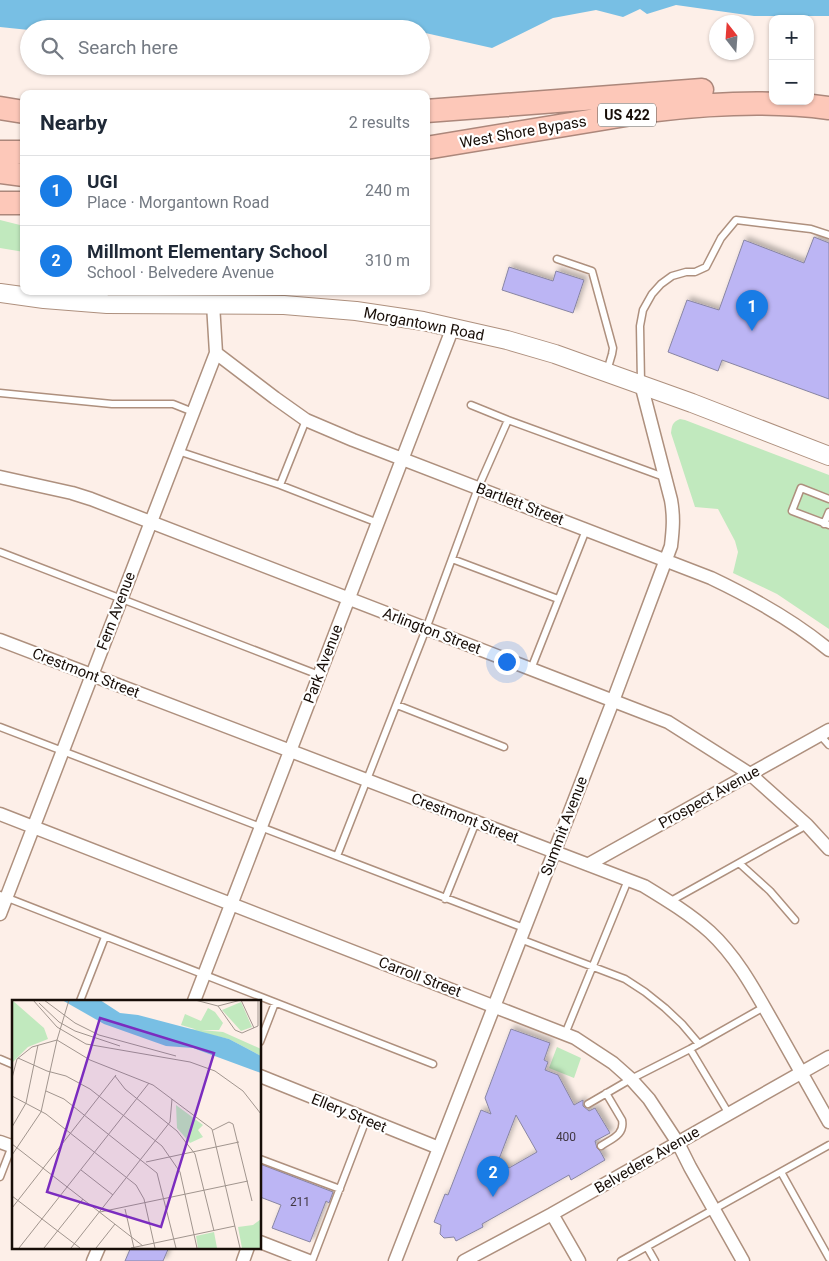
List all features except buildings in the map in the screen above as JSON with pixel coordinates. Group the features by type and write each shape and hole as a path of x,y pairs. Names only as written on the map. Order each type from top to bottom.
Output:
{"highway":[{"name":"West Shore Bypass","path":"430,112 699,90 769,91"},
{"path":"814,94 829,96"},
{"name":"West Shore Bypass","path":"430,147 684,106 778,103 829,108"},
{"path":"0,108 20,111"},
{"path":"0,152 20,152"},
{"path":"0,172 20,174"},
{"path":"0,203 20,203"}],"main road":[{"name":"Morgantown Road","path":"0,293 107,304 284,305 356,311 423,321 531,347 641,384 829,456"}],"street":[{"name":"Fern Avenue","path":"0,914 3,896 34,827 216,353 214,304"},
{"name":"Park Avenue","path":"194,1000 453,327"},
{"name":"Bartlett Street","path":"216,353 306,420 353,440 711,578 744,594 791,621 829,650"},
{"name":"Summit Avenue","path":"395,1261 613,701 671,546 674,519 671,500 641,384"},
{"name":"Arlington Street","path":"0,476 91,499 668,722 750,774 807,825 829,849"},
{"name":"Crestmont Street","path":"0,640 644,886 704,927 741,968 829,1122"},
{"name":"Prospect Avenue","path":"588,864 824,732"},
{"name":"Carroll Street","path":"0,814 575,1038 603,1056 631,1079 654,1106 678,1143 743,1261"},
{"name":"Belvedere Avenue","path":"464,1261 552,1214 829,1057"},
{"name":"Ellery Street","path":"261,1076 439,1148"},
{"path":"552,1214 579,1261"},
{"path":"261,1242 311,1261"},
{"path":"94,1261 99,1248"},
{"path":"242,1261 248,1248"}],"lane":[{"path":"641,384 640,326 643,310 652,294 672,276 686,272 695,272 706,267 721,238 736,220 811,229 829,236"},
{"path":"557,259 592,271 612,348 606,372"},
{"path":"0,393 112,404 173,404 192,412"},
{"path":"471,406 666,477"},
{"path":"280,485 306,420"},
{"path":"337,856 426,629 478,488 508,420"},
{"path":"178,451 280,485 378,524"},
{"path":"829,499 801,488 792,511 827,524 829,512"},
{"path":"531,669 586,530"},
{"path":"0,552 319,675"},
{"path":"452,559 558,599"},
{"path":"396,705 504,747"},
{"path":"0,728 445,899 593,967 625,979 665,1008 699,1044"},
{"path":"824,732 829,745"},
{"path":"445,899 476,822"},
{"path":"669,902 807,825"},
{"path":"738,864 770,891 795,920"},
{"path":"565,1034 628,880"},
{"path":"3,896 433,1064"},
{"path":"80,1000 105,936"},
{"path":"261,1039 275,1003"},
{"path":"588,1104 764,1007"},
{"path":"690,1049 729,1114"},
{"path":"0,1060 12,1064"},
{"path":"600,1146 618,1136 623,1125 606,1093"},
{"path":"311,1261 366,1120"},
{"path":"0,1177 9,1145"},
{"path":"621,1261 829,1145"},
{"path":"261,1159 340,1189"},
{"path":"781,1172 829,1258"},
{"path":"647,1247 655,1261"}],"green space":[{"path":"0,220 20,225 20,251 0,248"},
{"path":"680,419 829,475 829,629 777,594 733,573 738,552 735,541 718,509 695,507 671,433 672,426"},
{"path":"557,1047 581,1058 574,1078 549,1068"}],"water":[{"path":"0,0 829,0 829,16 754,16 676,5 647,14 640,9 623,17 596,10 553,18 492,48 430,34 430,20 20,20 20,29 0,27"}],"place":[{"name":"UGI","path":"752,331"},
{"name":"Millmont Elementary School","path":"493,1197"}]}
